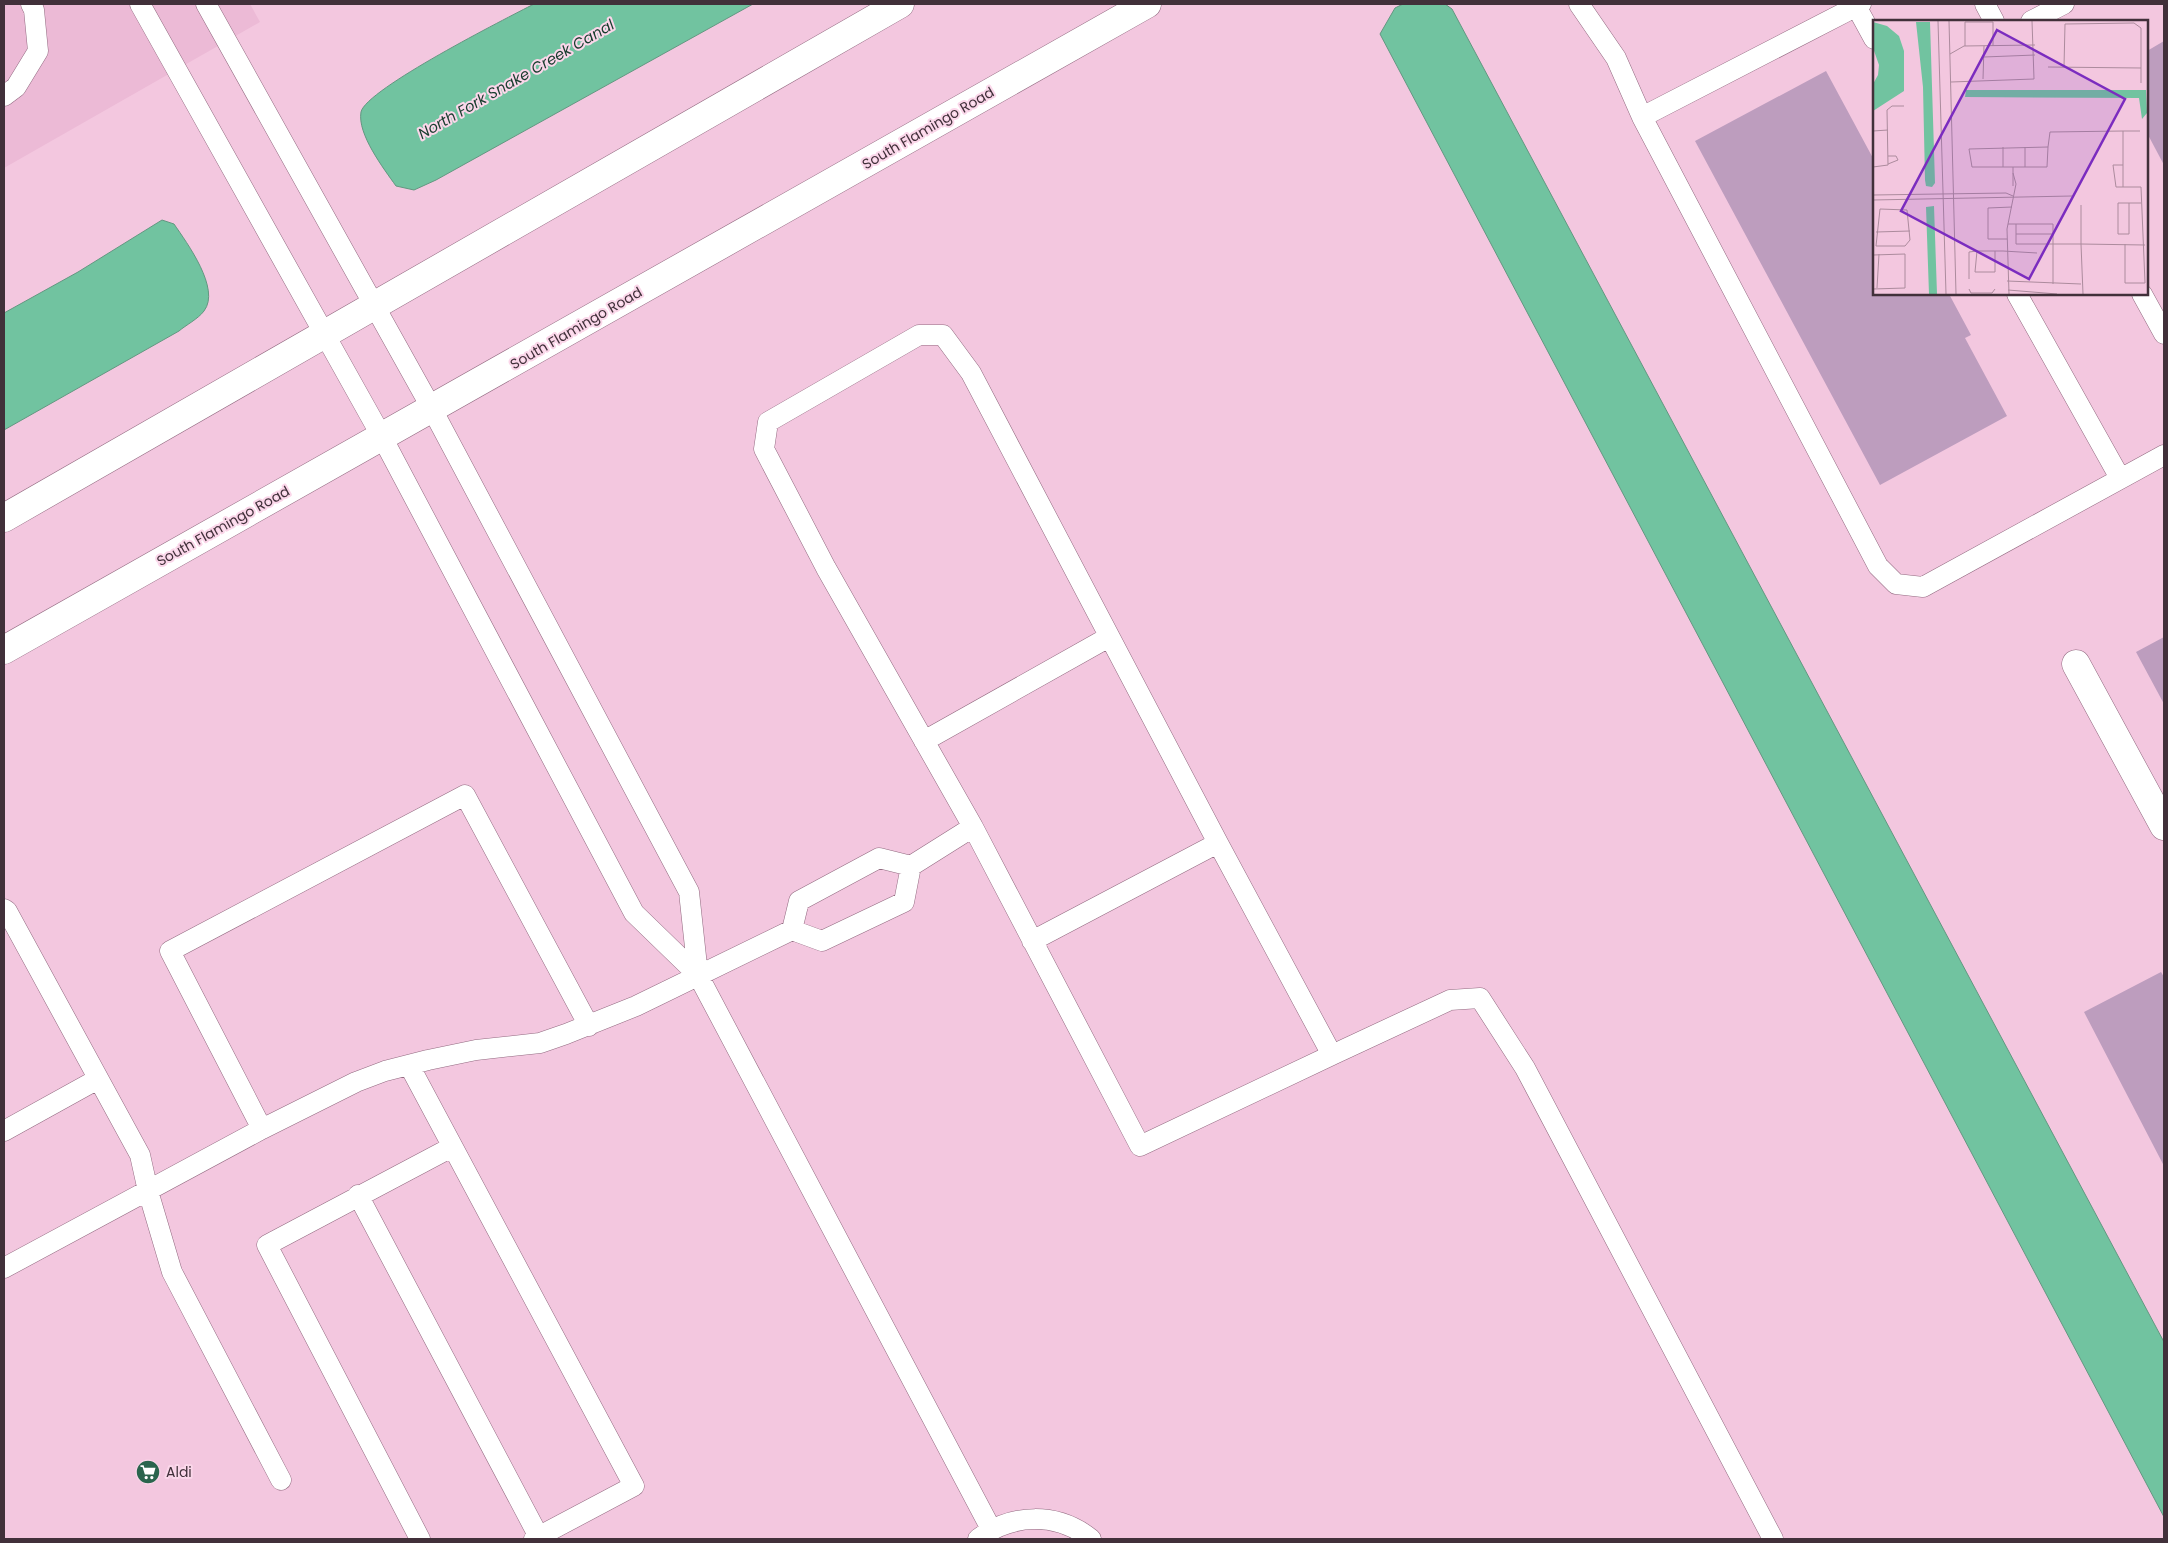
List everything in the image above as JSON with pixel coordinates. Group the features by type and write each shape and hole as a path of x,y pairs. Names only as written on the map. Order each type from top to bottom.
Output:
{"main road":[{"path":"4,518 374,304 900,4"},
{"name":"South Flamingo Road","path":"4,650 1147,4"},
{"path":"2076,664 2161,813"}],"lane":[{"path":"4,96 16,87 38,51 34,10 31,4"},
{"path":"140,4 382,437 634,913 698,975 984,1534 1020,1519 1051,1520 1080,1530 1091,1539"},
{"path":"206,4 432,409 689,892 698,975"},
{"path":"1579,4 1616,58 1642,117 1878,566 1896,584 1923,587 2164,455"},
{"path":"1985,4 1993,20"},
{"path":"2033,20 2064,4"},
{"path":"1642,117 1859,5 1873,37"},
{"path":"2018,295 2120,478"},
{"path":"2143,295 2164,334"},
{"path":"1332,1055 1218,844 971,373 943,335 919,335 768,422 764,449 826,568 973,827 1140,1146 1450,1000 1480,998 1526,1068 1773,1539"},
{"path":"924,741 1109,637"},
{"path":"262,1129 170,951 465,795 589,1026"},
{"path":"792,930 799,901 879,858 911,866 973,827"},
{"path":"1032,941 1218,844"},
{"path":"4,1268 262,1129 356,1082 385,1071 476,1050 540,1043 589,1026 636,1006 792,930 822,941 904,902 911,866"},
{"path":"5,909 140,1155 148,1191 172,1272 281,1480"},
{"path":"358,1195 536,1538 634,1486 409,1065"},
{"path":"4,1131 98,1079"},
{"path":"420,1539 267,1245 358,1195 452,1147"}],"shaded area":[{"path":"4,4 250,4 260,22 4,168"}],"water":[{"name":"North Fork Snake Creek Canal","path":"534,4 753,4 436,180 414,190 396,186 372,151 363,130 361,112 369,101 386,87 411,71"},
{"path":"1403,4 1445,4 1452,9 2164,1342 2164,1517 1380,34 1395,8"},
{"path":"162,220 174,224 200,266 208,291 208,302 204,311 179,331 4,430 4,313 78,272"}],"building":[{"path":"2164,41 2164,165 2148,135 2148,50"},
{"path":"1826,71 1873,158 1873,295 1950,295 1971,335 1965,338 2007,416 1880,485 1695,141"},
{"path":"2164,637 2164,704 2136,652"},
{"path":"2161,972 2164,977 2164,1166 2084,1012"}],"place":[{"name":"Aldi","path":"148,1472"}]}
